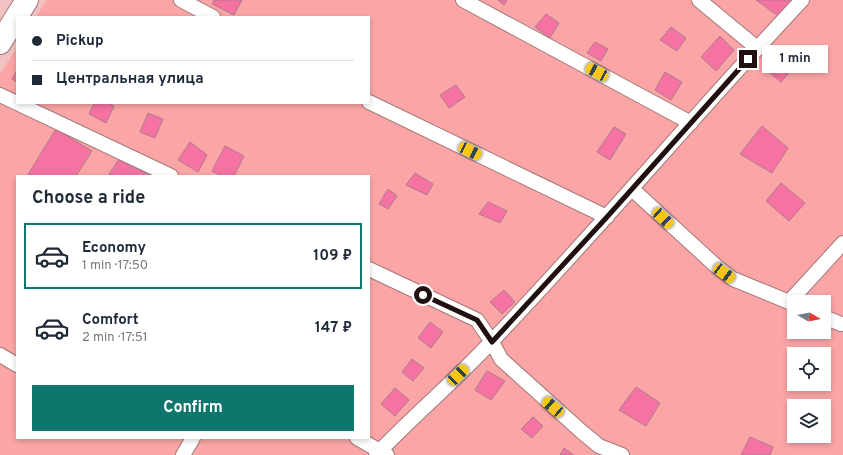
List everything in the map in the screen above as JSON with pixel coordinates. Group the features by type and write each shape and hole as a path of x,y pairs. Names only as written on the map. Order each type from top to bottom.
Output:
{"main road":[{"path":"17,16 27,0"},
{"path":"0,43 16,18"}],"street":[{"path":"181,0 211,16"},
{"path":"463,0 691,123"},
{"path":"699,0 757,48"},
{"path":"359,439 381,453 492,342 607,217 757,48 802,0"},
{"path":"0,95 16,103"},
{"path":"370,102 607,217"},
{"path":"19,104 169,175"},
{"path":"632,189 716,266 733,279 787,301"},
{"path":"798,295 843,243"},
{"path":"370,269 477,320 492,342 501,359 571,423 599,446 622,455"},
{"path":"831,320 841,324"},
{"path":"0,355 16,364"},
{"path":"184,455 192,439"}],"shaded area":[{"path":"46,0 843,0 843,455 0,455 0,74 16,49 16,104 370,104 370,16 37,16"}],"building":[{"path":"214,0 242,0 234,15 212,4"},
{"path":"498,0 507,0 504,5"},
{"path":"756,0 795,0 781,18"},
{"path":"546,14 559,23 550,38 535,27"},
{"path":"671,27 686,38 677,51 660,40"},
{"path":"720,36 734,50 716,71 701,57"},
{"path":"595,42 608,49 601,61 587,53"},
{"path":"777,50 795,66 781,82 763,67"},
{"path":"16,72 16,81 12,79"},
{"path":"665,72 682,82 671,100 655,90"},
{"path":"456,85 465,97 449,108 440,95"},
{"path":"94,104 110,104 114,106 106,123 89,114"},
{"path":"148,113 163,119 155,138 140,132"},
{"path":"762,126 788,148 772,173 740,154"},
{"path":"614,127 626,134 610,160 597,152"},
{"path":"56,129 92,151 77,175 28,175"},
{"path":"190,142 207,155 198,172 178,160"},
{"path":"225,146 244,156 234,175 220,175 212,171"},
{"path":"119,159 149,175 109,175"},
{"path":"415,173 433,184 427,195 406,185"},
{"path":"781,183 805,203 789,221 766,201"},
{"path":"388,189 397,196 388,209 379,204"},
{"path":"488,202 507,211 500,223 479,214"},
{"path":"504,290 515,302 502,314 490,302"},
{"path":"430,322 443,332 431,348 418,338"},
{"path":"412,359 424,368 413,381 402,372"},
{"path":"487,371 505,381 491,400 475,390"},
{"path":"636,387 660,403 646,426 619,410"},
{"path":"395,388 409,400 395,416 381,404"},
{"path":"533,417 543,426 532,438 521,429"},
{"path":"750,437 773,447 770,455 741,455"},
{"path":"564,448 574,455 560,455"}],"route":[{"path":"423,295 477,320 492,342 607,217 748,59"}]}
